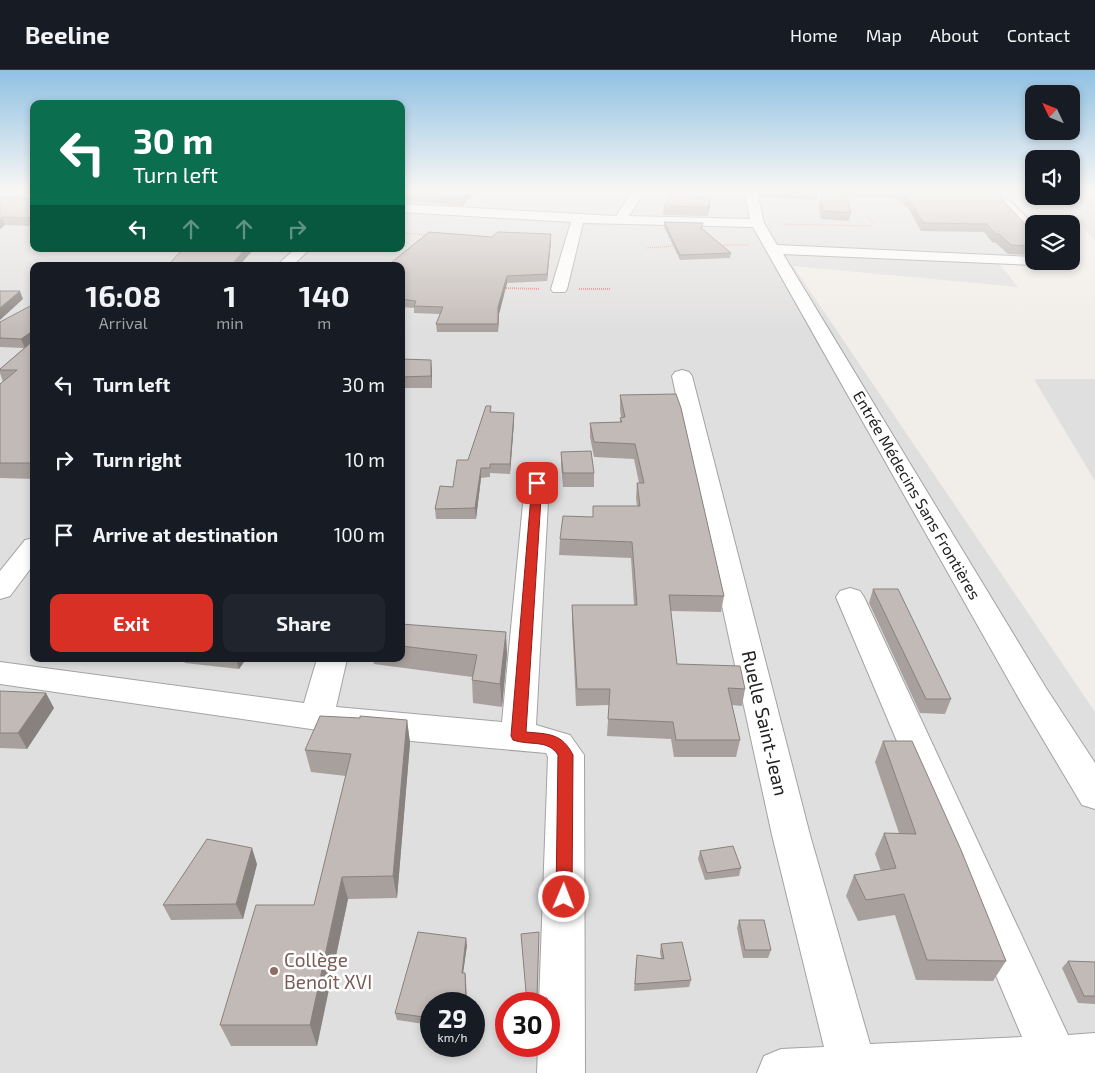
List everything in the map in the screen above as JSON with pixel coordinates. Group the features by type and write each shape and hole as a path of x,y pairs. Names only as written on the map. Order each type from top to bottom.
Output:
{"street":[{"path":"560,289 573,239"},
{"name":"Entrée Médecins Sans Frontières","path":"766,239 1034,696 1095,794"},
{"path":"771,247 1025,261"},
{"path":"288,262 299,252"},
{"name":"Ruelle Saint-Jean","path":"682,376 791,835 853,1069"},
{"path":"518,736 537,483"},
{"path":"0,590 30,551"},
{"path":"781,1073 1075,1058 850,597"},
{"path":"317,716 331,662"},
{"path":"0,673 366,724 518,736 543,739 558,744 566,755 561,1073"}],"path":[{"path":"715,245 771,247"},
{"path":"646,248 683,246"},
{"path":"495,288 611,290"}],"shaded area":[{"path":"0,239 30,239 30,252 405,252 405,239 1025,239 1025,262 997,261 1018,287 793,266 1095,712 1095,1073 0,1073"},
{"path":"1034,379 1095,379 1095,481"}],"building":[{"path":"421,239 551,239 547,274 507,276 498,307 498,324 436,324 443,307 414,306 416,301 405,300 405,262 392,262"},
{"path":"672,239 714,239 731,253 680,255"},
{"path":"1004,239 1025,239 1025,246 1011,245"},
{"path":"180,252 242,252 234,262 171,262"},
{"path":"0,291 20,291 0,308"},
{"path":"30,306 30,333 21,339 0,338 0,322"},
{"path":"30,343 30,463 0,463 0,384 17,370 0,369"},
{"path":"405,359 431,360 431,376 405,377"},
{"path":"676,394 681,408 724,596 669,595 677,664 740,666 745,689 728,688 740,740 676,740 673,722 608,719 610,689 577,689 572,605 637,605 632,542 560,539 563,516 593,517 593,506 640,506 637,483 644,483 635,444 594,442 590,423 622,422 620,418 625,417 620,395"},
{"path":"486,406 491,406 490,412 514,413 510,464 490,464 490,468 481,468 475,508 435,509 440,486 453,487 457,460 468,460"},
{"path":"591,451 594,473 563,473 561,452"},
{"path":"873,589 898,589 951,699 926,699"},
{"path":"405,624 506,632 500,684 472,680 477,655 405,646"},
{"path":"0,691 46,693 18,733 0,733"},
{"path":"320,716 360,718 360,716 407,720 393,876 342,877 310,1025 220,1025 256,905 314,905 351,754 305,750"},
{"path":"883,741 912,741 961,850 1006,961 927,960 904,894 866,900 854,875 896,868 884,833 916,834"},
{"path":"207,839 252,848 236,904 163,905"},
{"path":"733,846 741,868 707,873 700,851"},
{"path":"739,920 764,920 771,950 745,950"},
{"path":"418,932 466,938 462,973 465,973 466,992 420,992 420,1016 395,1013"},
{"path":"539,932 537,992 526,992 521,934"},
{"path":"682,942 691,980 635,984 637,955 664,959 661,944"},
{"path":"1068,961 1095,962 1095,996 1084,996"}],"place":[{"name":"Collège Benoît XVI","path":"274,971"}],"route":[{"path":"537,483 518,736 543,739 558,744 566,755 564,897"}]}
